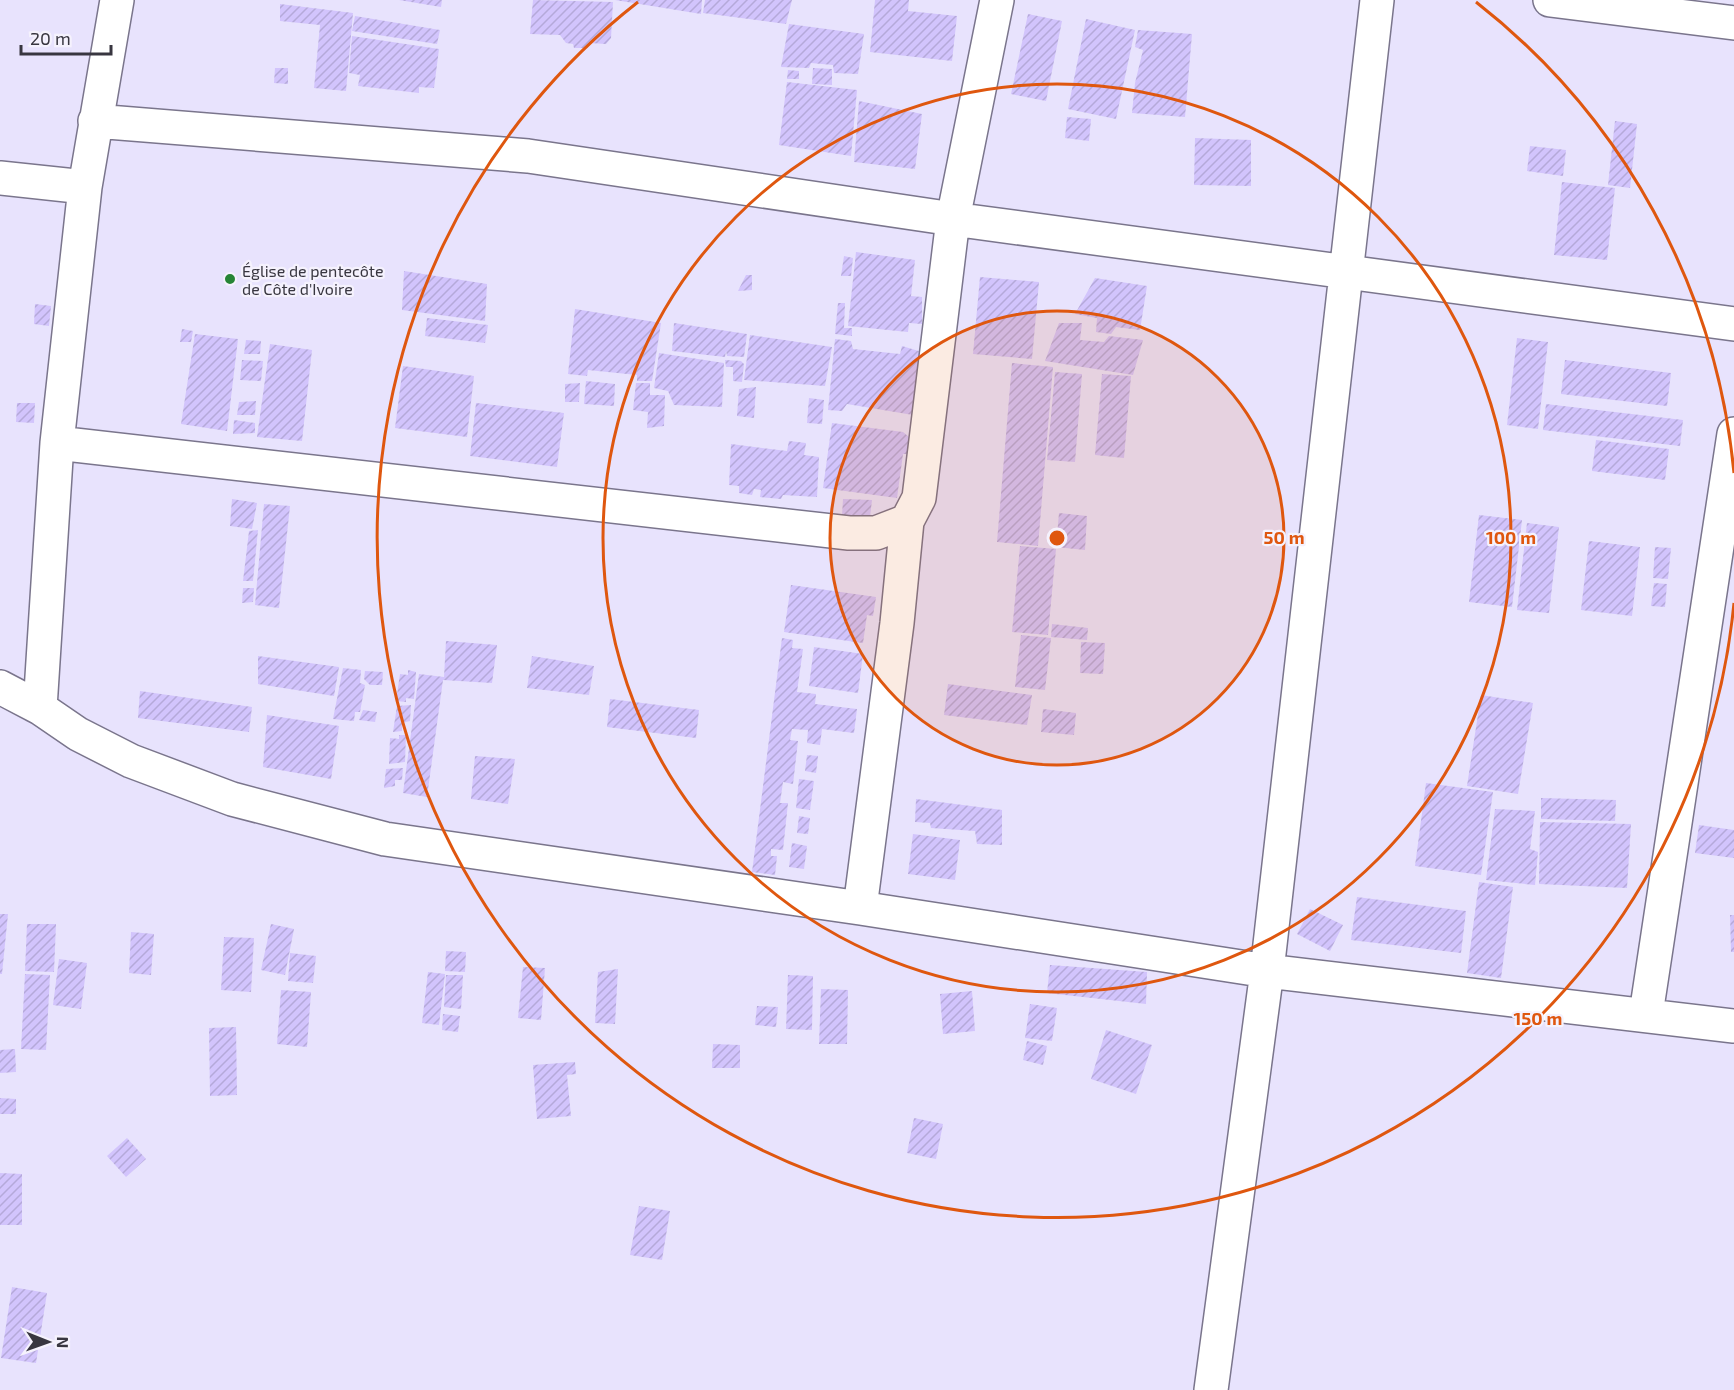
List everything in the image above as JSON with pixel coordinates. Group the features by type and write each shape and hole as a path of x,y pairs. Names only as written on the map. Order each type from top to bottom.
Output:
{"street":[{"path":"40,708 57,443 85,187 117,0"},
{"path":"860,908 897,623 907,521 919,498 952,219 997,0"},
{"path":"1211,1390 1267,971 1377,0"},
{"path":"1550,0 1734,22"},
{"path":"95,121 528,156 952,219 1734,324"},
{"path":"0,178 85,187"},
{"path":"1646,1014 1734,434"},
{"path":"57,443 849,534 876,534 907,521"},
{"path":"0,687 40,708 78,734 131,761 232,799 385,839 860,908 1267,971 1734,1026"}],"building":[{"path":"399,0 442,0 441,7"},
{"path":"533,0 613,2 611,38 606,44 589,43 588,48 574,48 573,44 566,43 560,35 530,34"},
{"path":"615,0 702,0 701,14"},
{"path":"705,0 792,0 786,24 703,13"},
{"path":"875,0 909,0 908,11 957,16 952,61 870,52"},
{"path":"280,4 353,13 346,91 314,88 320,25 280,21"},
{"path":"1028,14 1062,21 1046,101 1011,94"},
{"path":"355,16 440,30 437,44 352,31"},
{"path":"1086,19 1135,30 1116,119 1068,109"},
{"path":"789,24 864,34 858,74 834,73 833,65 811,63 809,68 781,67"},
{"path":"1138,30 1192,34 1185,117 1132,113 1135,83 1143,50 1135,47"},
{"path":"352,36 439,49 434,88 419,87 419,93 358,86 360,75 349,73"},
{"path":"275,68 288,68 288,84 274,83"},
{"path":"813,68 832,69 832,85 812,84"},
{"path":"788,70 799,71 799,79 787,79"},
{"path":"787,82 857,90 851,156 779,145"},
{"path":"859,101 922,114 915,169 854,162"},
{"path":"1067,117 1091,119 1089,141 1065,138"},
{"path":"1615,121 1637,124 1630,188 1608,185"},
{"path":"1195,138 1251,140 1251,186 1194,185"},
{"path":"1530,146 1566,150 1563,176 1527,171"},
{"path":"1562,182 1615,188 1607,260 1554,255"},
{"path":"856,252 915,260 911,296 922,297 922,324 909,323 908,332 848,326"},
{"path":"844,256 853,258 851,276 841,276"},
{"path":"404,271 487,284 485,321 402,310"},
{"path":"746,275 752,275 752,290 738,291"},
{"path":"980,277 1039,282 1032,359 973,354"},
{"path":"1095,278 1147,286 1140,330 1116,327 1111,334 1096,332 1097,318 1075,314"},
{"path":"838,303 845,303 844,328 852,328 852,336 835,334"},
{"path":"35,304 51,306 49,326 34,324"},
{"path":"575,309 661,323 652,381 637,381 637,375 588,370 587,376 568,374"},
{"path":"427,318 488,325 485,343 425,336"},
{"path":"674,323 747,334 744,357 727,356 726,351 725,357 672,351"},
{"path":"1059,323 1082,323 1080,340 1104,342 1109,336 1143,340 1133,375 1045,361"},
{"path":"182,329 193,331 191,342 180,342"},
{"path":"195,334 238,339 227,431 181,424"},
{"path":"750,335 832,347 825,386 744,380"},
{"path":"1517,338 1548,342 1538,429 1507,425"},
{"path":"835,339 851,341 853,349 900,354 902,346 922,352 913,415 847,404 842,411 828,410"},
{"path":"246,340 261,341 260,354 244,354"},
{"path":"270,344 312,350 302,441 257,437"},
{"path":"659,353 724,363 722,407 674,405 668,391 654,388"},
{"path":"242,360 263,361 261,381 240,380"},
{"path":"725,360 741,361 744,364 742,382 733,381 733,367 726,367"},
{"path":"1565,360 1671,373 1667,406 1561,394"},
{"path":"1012,363 1053,367 1038,546 997,542"},
{"path":"403,366 474,376 467,437 395,428"},
{"path":"1055,372 1082,374 1075,462 1047,460"},
{"path":"1102,374 1131,376 1124,458 1095,455"},
{"path":"586,381 615,384 614,406 584,404"},
{"path":"580,383 579,402 565,402 565,384"},
{"path":"636,383 650,383 650,395 665,395 664,426 647,428 648,412 633,410"},
{"path":"756,387 754,418 737,416 739,389"},
{"path":"809,398 824,400 822,424 807,423"},
{"path":"256,401 255,415 237,415 239,402"},
{"path":"17,403 35,403 34,423 16,422"},
{"path":"476,403 564,413 557,467 470,456"},
{"path":"1546,404 1683,420 1680,446 1543,430"},
{"path":"234,420 255,423 255,433 233,434"},
{"path":"832,423 903,432 909,437 908,454 903,454 897,498 823,488"},
{"path":"1596,440 1669,449 1665,480 1592,471"},
{"path":"789,441 806,443 804,455 819,457 817,497 783,495 781,499 760,497 761,490 754,489 752,495 739,493 739,486 729,485 731,444 787,451"},
{"path":"232,499 257,503 252,529 230,526"},
{"path":"843,499 872,500 870,517 842,516"},
{"path":"264,504 290,506 279,608 255,605"},
{"path":"1059,513 1087,516 1085,550 1056,547"},
{"path":"1479,515 1522,520 1512,607 1469,602"},
{"path":"1527,523 1559,527 1549,613 1517,610"},
{"path":"258,530 253,581 243,581 249,531"},
{"path":"1589,541 1640,547 1632,616 1581,610"},
{"path":"1020,546 1056,549 1048,635 1012,632"},
{"path":"1655,547 1671,548 1668,579 1653,578"},
{"path":"1654,583 1667,584 1665,607 1651,606"},
{"path":"791,585 876,597 873,616 867,615 863,643 784,632"},
{"path":"243,588 254,588 253,602 242,603"},
{"path":"1052,624 1088,628 1087,640 1051,637"},
{"path":"1021,635 1051,638 1045,690 1015,687"},
{"path":"782,638 793,640 792,648 803,649 797,692 816,694 815,704 857,709 854,733 822,729 820,745 807,743 808,730 792,729 790,740 798,741 793,784 783,782 780,803 788,803 783,850 771,849 771,856 777,856 775,875 752,872"},
{"path":"446,641 497,645 492,683 443,680 427,797 403,793 419,674 444,677"},
{"path":"1081,642 1105,643 1103,674 1080,673"},
{"path":"814,647 863,654 858,693 809,686"},
{"path":"258,656 339,667 334,696 258,684"},
{"path":"532,656 594,666 589,695 527,688"},
{"path":"343,668 361,670 360,683 365,685 360,712 355,712 354,721 333,719"},
{"path":"408,670 416,672 414,699 406,698 406,702 396,701 400,674 408,675"},
{"path":"365,671 383,672 382,685 370,685 364,679"},
{"path":"948,684 1032,695 1027,725 944,715"},
{"path":"140,691 252,707 249,732 138,718"},
{"path":"1481,695 1533,703 1518,794 1467,786"},
{"path":"610,699 699,710 696,738 607,727"},
{"path":"411,705 410,721 402,723 402,731 393,732 397,706"},
{"path":"1043,709 1076,713 1074,735 1041,732"},
{"path":"363,710 377,712 375,722 359,720"},
{"path":"267,715 339,726 331,779 263,767"},
{"path":"399,735 406,735 405,762 389,764 390,738 399,739"},
{"path":"807,755 818,756 816,773 805,771"},
{"path":"475,756 515,759 508,804 471,799"},
{"path":"403,768 402,780 395,780 395,786 384,788 386,769"},
{"path":"799,779 814,781 810,810 796,808"},
{"path":"1426,783 1493,792 1481,875 1415,866"},
{"path":"1541,798 1616,800 1615,821 1541,819"},
{"path":"916,799 1002,810 1002,845 977,844 975,831 931,828 930,823 915,822"},
{"path":"1495,809 1535,811 1530,849 1538,852 1535,885 1486,880"},
{"path":"799,816 810,818 808,834 797,833"},
{"path":"1540,822 1631,824 1627,888 1539,884"},
{"path":"1699,825 1734,830 1734,858 1695,853"},
{"path":"913,834 960,840 955,880 908,874"},
{"path":"792,843 807,846 804,869 789,867"},
{"path":"1479,882 1513,887 1501,978 1467,973"},
{"path":"1357,897 1466,911 1461,953 1351,940"},
{"path":"1310,909 1343,925 1330,951 1297,934"},
{"path":"0,914 8,914 2,974 0,974"},
{"path":"1730,915 1734,915 1734,952 1731,952"},
{"path":"27,924 56,924 54,972 25,971"},
{"path":"271,924 294,929 285,975 261,970"},
{"path":"131,932 154,934 151,975 129,973"},
{"path":"224,937 254,938 251,992 221,990"},
{"path":"446,951 466,952 465,972 445,971"},
{"path":"290,953 316,956 313,983 288,981"},
{"path":"59,959 87,963 81,1009 53,1005"},
{"path":"1050,965 1147,972 1146,1004 1047,993"},
{"path":"523,967 545,968 541,1020 518,1018"},
{"path":"618,969 615,1024 595,1023 598,972"},
{"path":"428,972 445,974 439,1025 422,1023"},
{"path":"25,974 50,975 46,1050 21,1049"},
{"path":"446,975 463,975 461,1009 444,1007"},
{"path":"788,975 813,976 812,1030 786,1029"},
{"path":"821,989 848,990 847,1044 819,1044"},
{"path":"281,990 311,992 307,1047 277,1044"},
{"path":"972,991 975,1031 943,1034 940,994"},
{"path":"1030,1004 1057,1008 1052,1041 1025,1038"},
{"path":"757,1006 778,1007 776,1027 755,1025"},
{"path":"443,1014 460,1016 458,1032 442,1030"},
{"path":"236,1027 237,1095 210,1096 209,1028"},
{"path":"1106,1030 1152,1045 1136,1094 1091,1079"},
{"path":"1027,1041 1047,1046 1043,1065 1023,1060"},
{"path":"713,1044 740,1045 740,1068 712,1068"},
{"path":"15,1049 16,1072 0,1073 0,1050"},
{"path":"575,1062 576,1074 567,1075 571,1116 537,1119 533,1065"},
{"path":"0,1098 16,1099 16,1114 0,1114"},
{"path":"914,1118 943,1124 936,1159 907,1153"},
{"path":"127,1138 146,1159 126,1177 107,1156"},
{"path":"0,1173 22,1174 22,1225 0,1225"},
{"path":"639,1206 670,1211 662,1260 630,1255"},
{"path":"12,1287 47,1293 36,1363 1,1358"}],"place":[{"name":"Église de pentecôte de Côte d'Ivoire","path":"230,279"}]}
